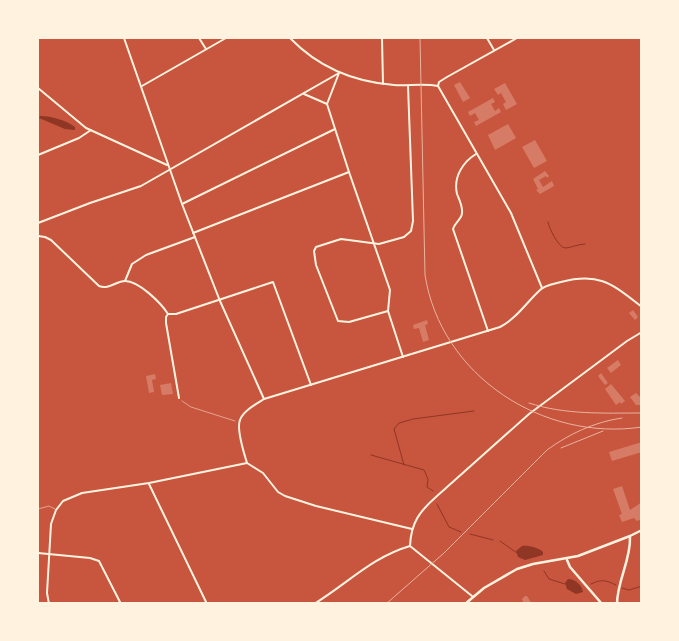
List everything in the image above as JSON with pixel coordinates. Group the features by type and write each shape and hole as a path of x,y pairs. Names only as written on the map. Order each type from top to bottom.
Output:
{"main road":[{"path":"465,604 472,596 499,578 517,569 533,564 567,560 642,530"},
{"path":"617,603 617,594 628,553 630,536"},
{"path":"567,560 570,567 602,604"}],"street":[{"path":"124,38 142,86 167,165 193,233 220,301 264,399"},
{"path":"200,38 206,49"},
{"path":"142,86 226,38"},
{"path":"290,38 310,57 339,73 383,84 438,86"},
{"path":"382,38 383,84"},
{"path":"487,38 494,50"},
{"path":"438,86 439,82 447,77 517,38"},
{"path":"38,223 81,206 142,186 339,73"},
{"path":"339,73 327,104 348,172 390,290 388,311 403,357"},
{"path":"388,311 348,322 338,321 313,257 316,247 341,239 374,244 404,237 411,231 413,220 408,86"},
{"path":"438,86 511,213 542,288"},
{"path":"38,87 91,130 167,165"},
{"path":"303,94 327,104"},
{"path":"182,204 335,129"},
{"path":"38,155 79,138 91,130"},
{"path":"477,153 469,158 458,175 457,191 463,210 453,229 488,331"},
{"path":"193,233 348,172"},
{"path":"38,236 45,236 51,240 99,286 104,288 125,281 136,284 145,290 168,314"},
{"path":"125,281 132,264 146,255 195,237"},
{"path":"247,463 239,422 249,410 264,399 488,331 511,321 542,288 578,278 590,277 607,283 642,307"},
{"path":"168,314 176,314 220,301 273,282 311,385"},
{"path":"168,314 166,323 179,398"},
{"path":"410,546 412,529 428,504 523,419 626,341 642,332"},
{"path":"49,604 47,593 51,524 56,510 63,501 82,492 149,484 247,463 263,473 278,492 284,496 316,506 412,529"},
{"path":"149,484 207,604"},
{"path":"410,546 472,596"},
{"path":"314,604 339,588 365,567 410,546"},
{"path":"38,553 90,558 99,561 121,604"}],"lane":[{"path":"38,509 49,506 56,510"}],"path":[{"path":"179,398 191,407 239,422"}],"shaded area":[{"path":"40,116 63,120 75,127 75,130 65,129 39,118"},
{"path":"522,546 539,549 543,552 543,555 525,560 518,557 516,551"},
{"path":"568,579 578,583 583,592 576,594 567,589 565,583"}],"building":[{"path":"460,82 470,98 463,102 454,85"},
{"path":"505,83 517,104 506,110 503,104 506,102 501,93 498,95 494,89"},
{"path":"493,98 495,102 491,104 495,111 499,108 501,112 476,126 474,122 479,120 475,113 470,116 468,112"},
{"path":"508,124 516,138 495,150 488,135"},
{"path":"535,140 547,161 534,168 522,147"},
{"path":"545,171 549,176 539,180 543,187 552,181 554,186 540,194 536,190 538,189 533,179"},
{"path":"633,310 638,317 635,320 629,313"},
{"path":"427,320 428,324 425,325 429,340 423,342 419,328 414,329 413,325"},
{"path":"618,360 621,365 611,373 607,368"},
{"path":"601,373 608,383 605,385 598,376"},
{"path":"155,374 156,379 152,380 154,392 149,393 146,376"},
{"path":"171,383 173,394 162,395 160,385"},
{"path":"611,384 625,401 621,404 620,402 616,405 605,389"},
{"path":"636,393 642,399 642,405 636,405 630,397"},
{"path":"642,442 642,452 612,461 609,452"},
{"path":"622,486 630,510 642,502 642,519 637,521 634,518 622,522 619,515 622,514 613,489"},
{"path":"527,596 532,604 524,604 522,599"}],"waterway":[{"path":"548,222 554,237 562,247 567,248 585,244"},
{"path":"404,465 394,429 399,423 413,419 474,411"},
{"path":"371,455 424,470 428,479 427,487 433,491"},
{"path":"437,504 449,527 461,532"},
{"path":"470,534 493,540"},
{"path":"500,541 517,553"},
{"path":"544,571 549,579 565,584"},
{"path":"591,584 604,581 616,585"},
{"path":"622,588 629,590 642,586"}],"railway":[{"path":"420,38 425,275 435,311 452,343 475,371 502,394 534,412 569,424 605,429 642,427"},
{"path":"529,403 556,410 642,413"},
{"path":"386,604 444,553 547,450 582,430 602,422 622,418"},
{"path":"561,448 603,431"}]}
